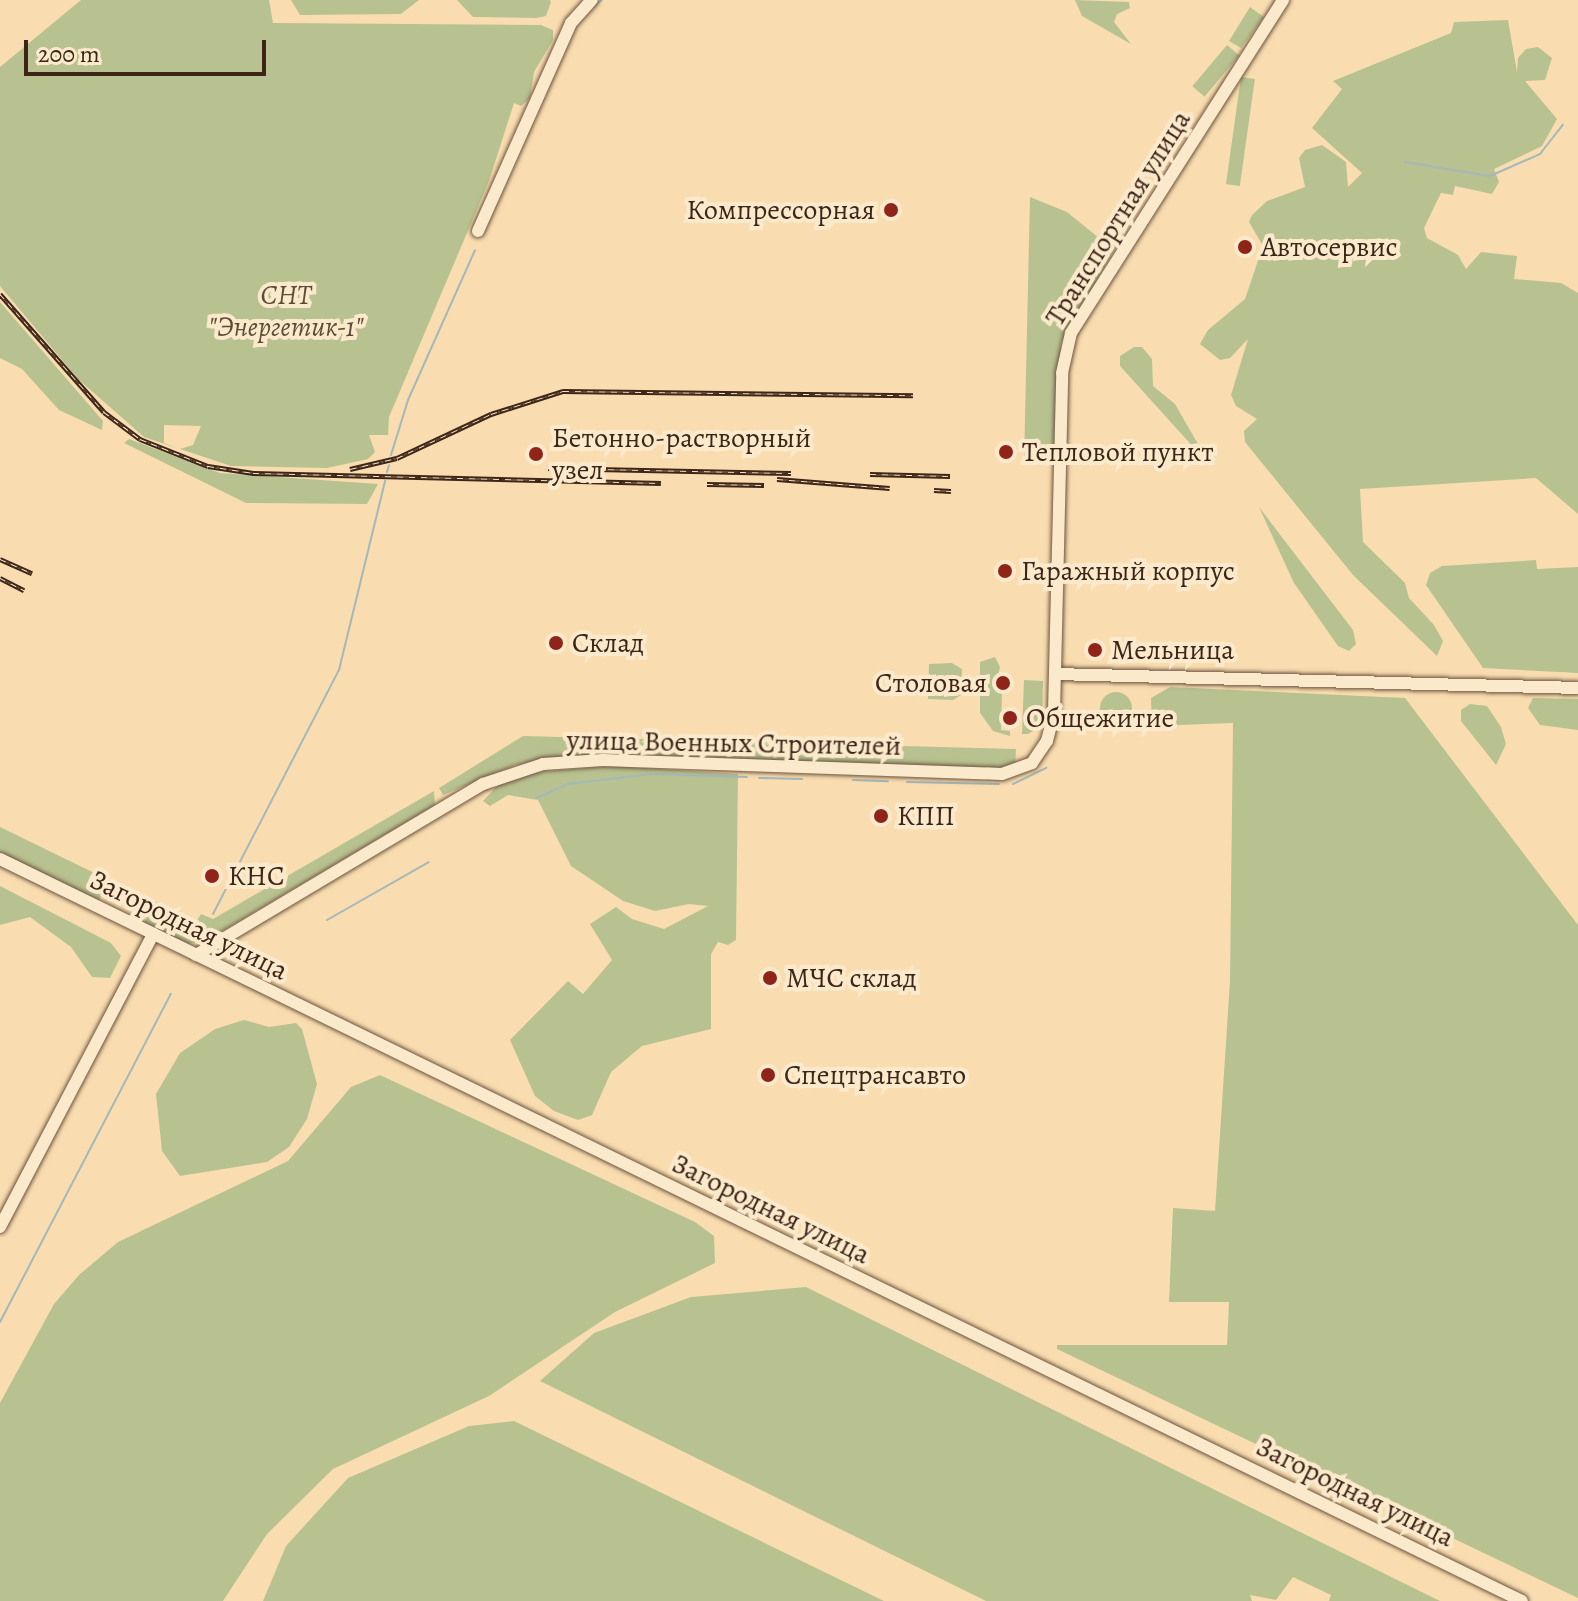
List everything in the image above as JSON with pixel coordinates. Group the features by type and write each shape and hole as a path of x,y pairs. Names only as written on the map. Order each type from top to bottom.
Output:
{"street":[{"path":"478,231 571,23 592,0"},
{"name":"Транспортная улица","path":"1055,674 1062,373 1071,333 1283,0"},
{"path":"1055,674 1578,688"},
{"name":"улица Военных Строителей","path":"196,955 473,789 543,764 603,760 1018,771 1037,758 1050,735 1055,674"},
{"name":"Загородная улица","path":"0,859 1522,1601"},
{"path":"0,1227 153,934"}],"green space":[{"name":"СНТ \"Энергетик-1\"","path":"81,0 269,0 273,23 541,25 553,30 553,40 534,72 530,98 521,106 514,103 489,181 389,417 388,435 369,435 375,452 368,459 327,468 231,466 180,449 144,437 78,379 0,286 0,67","holes":["164,425 201,426 193,445 180,449 164,443"]},
{"path":"291,0 419,0 401,14 300,15"},
{"path":"457,0 551,2 546,16 536,18 473,17"},
{"path":"1075,0 1129,2 1130,8 1117,14 1114,22 1131,44 1082,16"},
{"path":"1250,7 1264,17 1241,48 1229,41"},
{"path":"1508,20 1517,72 1518,58 1526,49 1538,47 1552,58 1545,80 1525,81 1557,119 1542,146 1494,169 1499,182 1492,194 1455,186 1453,195 1441,193 1424,228 1427,238 1458,255 1466,269 1481,252 1517,256 1514,279 1561,283 1578,293 1578,514 1536,478 1360,489 1363,542 1405,583 1409,598 1434,625 1443,641 1437,656 1353,575 1245,442 1244,431 1257,419 1236,406 1231,395 1248,339 1230,358 1220,360 1200,344 1208,330 1245,299 1263,246 1249,222 1267,201 1305,187 1299,158 1305,150 1322,145 1346,162 1348,187 1362,173 1312,128 1342,89 1333,81 1451,33 1454,22"},
{"path":"1227,45 1239,55 1205,97 1192,86"},
{"path":"1241,77 1255,79 1240,186 1226,184"},
{"path":"1030,197 1067,212 1104,242 1119,242 1061,342 1055,461 1024,461"},
{"path":"0,302 103,421 102,430 59,410 22,369 0,358"},
{"path":"1134,347 1142,347 1152,359 1153,386 1175,404 1198,444 1196,450 1120,366 1120,356"},
{"path":"129,439 220,473 378,484 367,504 246,503 124,443"},
{"path":"1259,507 1353,630 1356,644 1349,651 1338,646 1294,583"},
{"path":"1536,560 1537,569 1578,567 1578,673 1483,668 1426,585 1430,573 1442,566"},
{"path":"995,657 1000,667 995,691 1002,692 1001,730 1010,731 1010,736 993,731 980,713 980,662"},
{"path":"952,663 962,669 961,695 953,700 928,699 929,664"},
{"path":"1024,680 1043,681 1042,726 1028,734 1022,734"},
{"path":"1170,687 1405,698 1578,925 1578,1598 1057,1349 1057,1345 1227,1345 1229,1302 1169,1302 1173,1208 1215,1211 1230,981 1233,723 1152,726 1151,698"},
{"path":"1116,692 1127,697 1132,708 1127,719 1116,724 1105,719 1100,708 1105,697"},
{"path":"1533,698 1578,699 1578,730 1540,725 1528,708"},
{"path":"1470,704 1487,706 1501,727 1506,744 1496,765 1461,721 1461,710"},
{"path":"523,736 1016,749 1015,768 1004,770 569,755 515,765 443,795 439,788"},
{"path":"611,766 738,774 736,940 728,945 718,942 711,954 711,1029 642,1046 611,1072 592,1115 578,1120 554,1111 535,1096 510,1040 568,981 583,994 612,960 590,924 616,907 632,919 664,929 708,906 689,904 655,911 623,901 571,866 538,800 508,795 490,806 483,801 499,784 536,772"},
{"path":"434,791 435,805 205,941 188,944 144,923 154,901 196,922 201,914 213,919"},
{"path":"0,827 109,880 98,903 0,855"},
{"path":"0,886 111,943 121,956 110,978 92,977 71,947 30,917 0,925"},
{"path":"244,1020 269,1027 296,1023 302,1029 317,1084 307,1119 289,1147 267,1162 180,1176 162,1151 156,1094 180,1053 215,1029"},
{"path":"380,1075 695,1222 714,1236 715,1263 615,1312 489,1396 333,1469 267,1534 223,1601 0,1601 0,1403 54,1304 79,1275 118,1242 288,1161 351,1087"},
{"path":"806,1287 1440,1601 1329,1601 1331,1595 1293,1577 1276,1600 1250,1595 1252,1601 986,1601 540,1381 594,1333 691,1297"},
{"path":"514,1421 884,1601 263,1601 286,1546 348,1478 469,1426"}],"waterway":[{"path":"593,7 602,0"},
{"path":"1405,162 1490,176 1540,154 1563,125"},
{"path":"391,455 408,400 475,250"},
{"path":"387,472 389,465"},
{"path":"213,914 339,670 385,481"},
{"path":"1013,784 1046,768"},
{"path":"537,798 568,784 651,774 747,777"},
{"path":"759,778 802,779"},
{"path":"853,780 888,781"},
{"path":"907,782 999,784"},
{"path":"327,920 429,862"},
{"path":"0,1322 171,994"}],"railway":[{"path":"0,294 104,412 140,439 208,466 253,473 661,483"},
{"path":"350,469 397,458 491,414 563,391 913,395"},
{"path":"548,468 791,473"},
{"path":"870,474 950,476"},
{"path":"777,479 890,488"},
{"path":"707,484 764,485"},
{"path":"934,490 951,491"},
{"path":"0,559 32,573"},
{"path":"0,578 24,590"}],"place":[{"name":"Компрессорная","path":"891,210"},
{"name":"Автосервис","path":"1245,247"},
{"name":"Тепловой пункт","path":"1006,452"},
{"name":"Бетонно-растворный узел","path":"536,454"},
{"name":"Гаражный корпус","path":"1005,571"},
{"name":"Склад","path":"556,643"},
{"name":"Мельница","path":"1095,650"},
{"name":"Столовая","path":"1003,683"},
{"name":"Общежитие","path":"1010,718"},
{"name":"КПП","path":"881,816"},
{"name":"КНС","path":"212,876"},
{"name":"МЧС склад","path":"770,978"},
{"name":"Спецтрансавто","path":"768,1075"}]}
